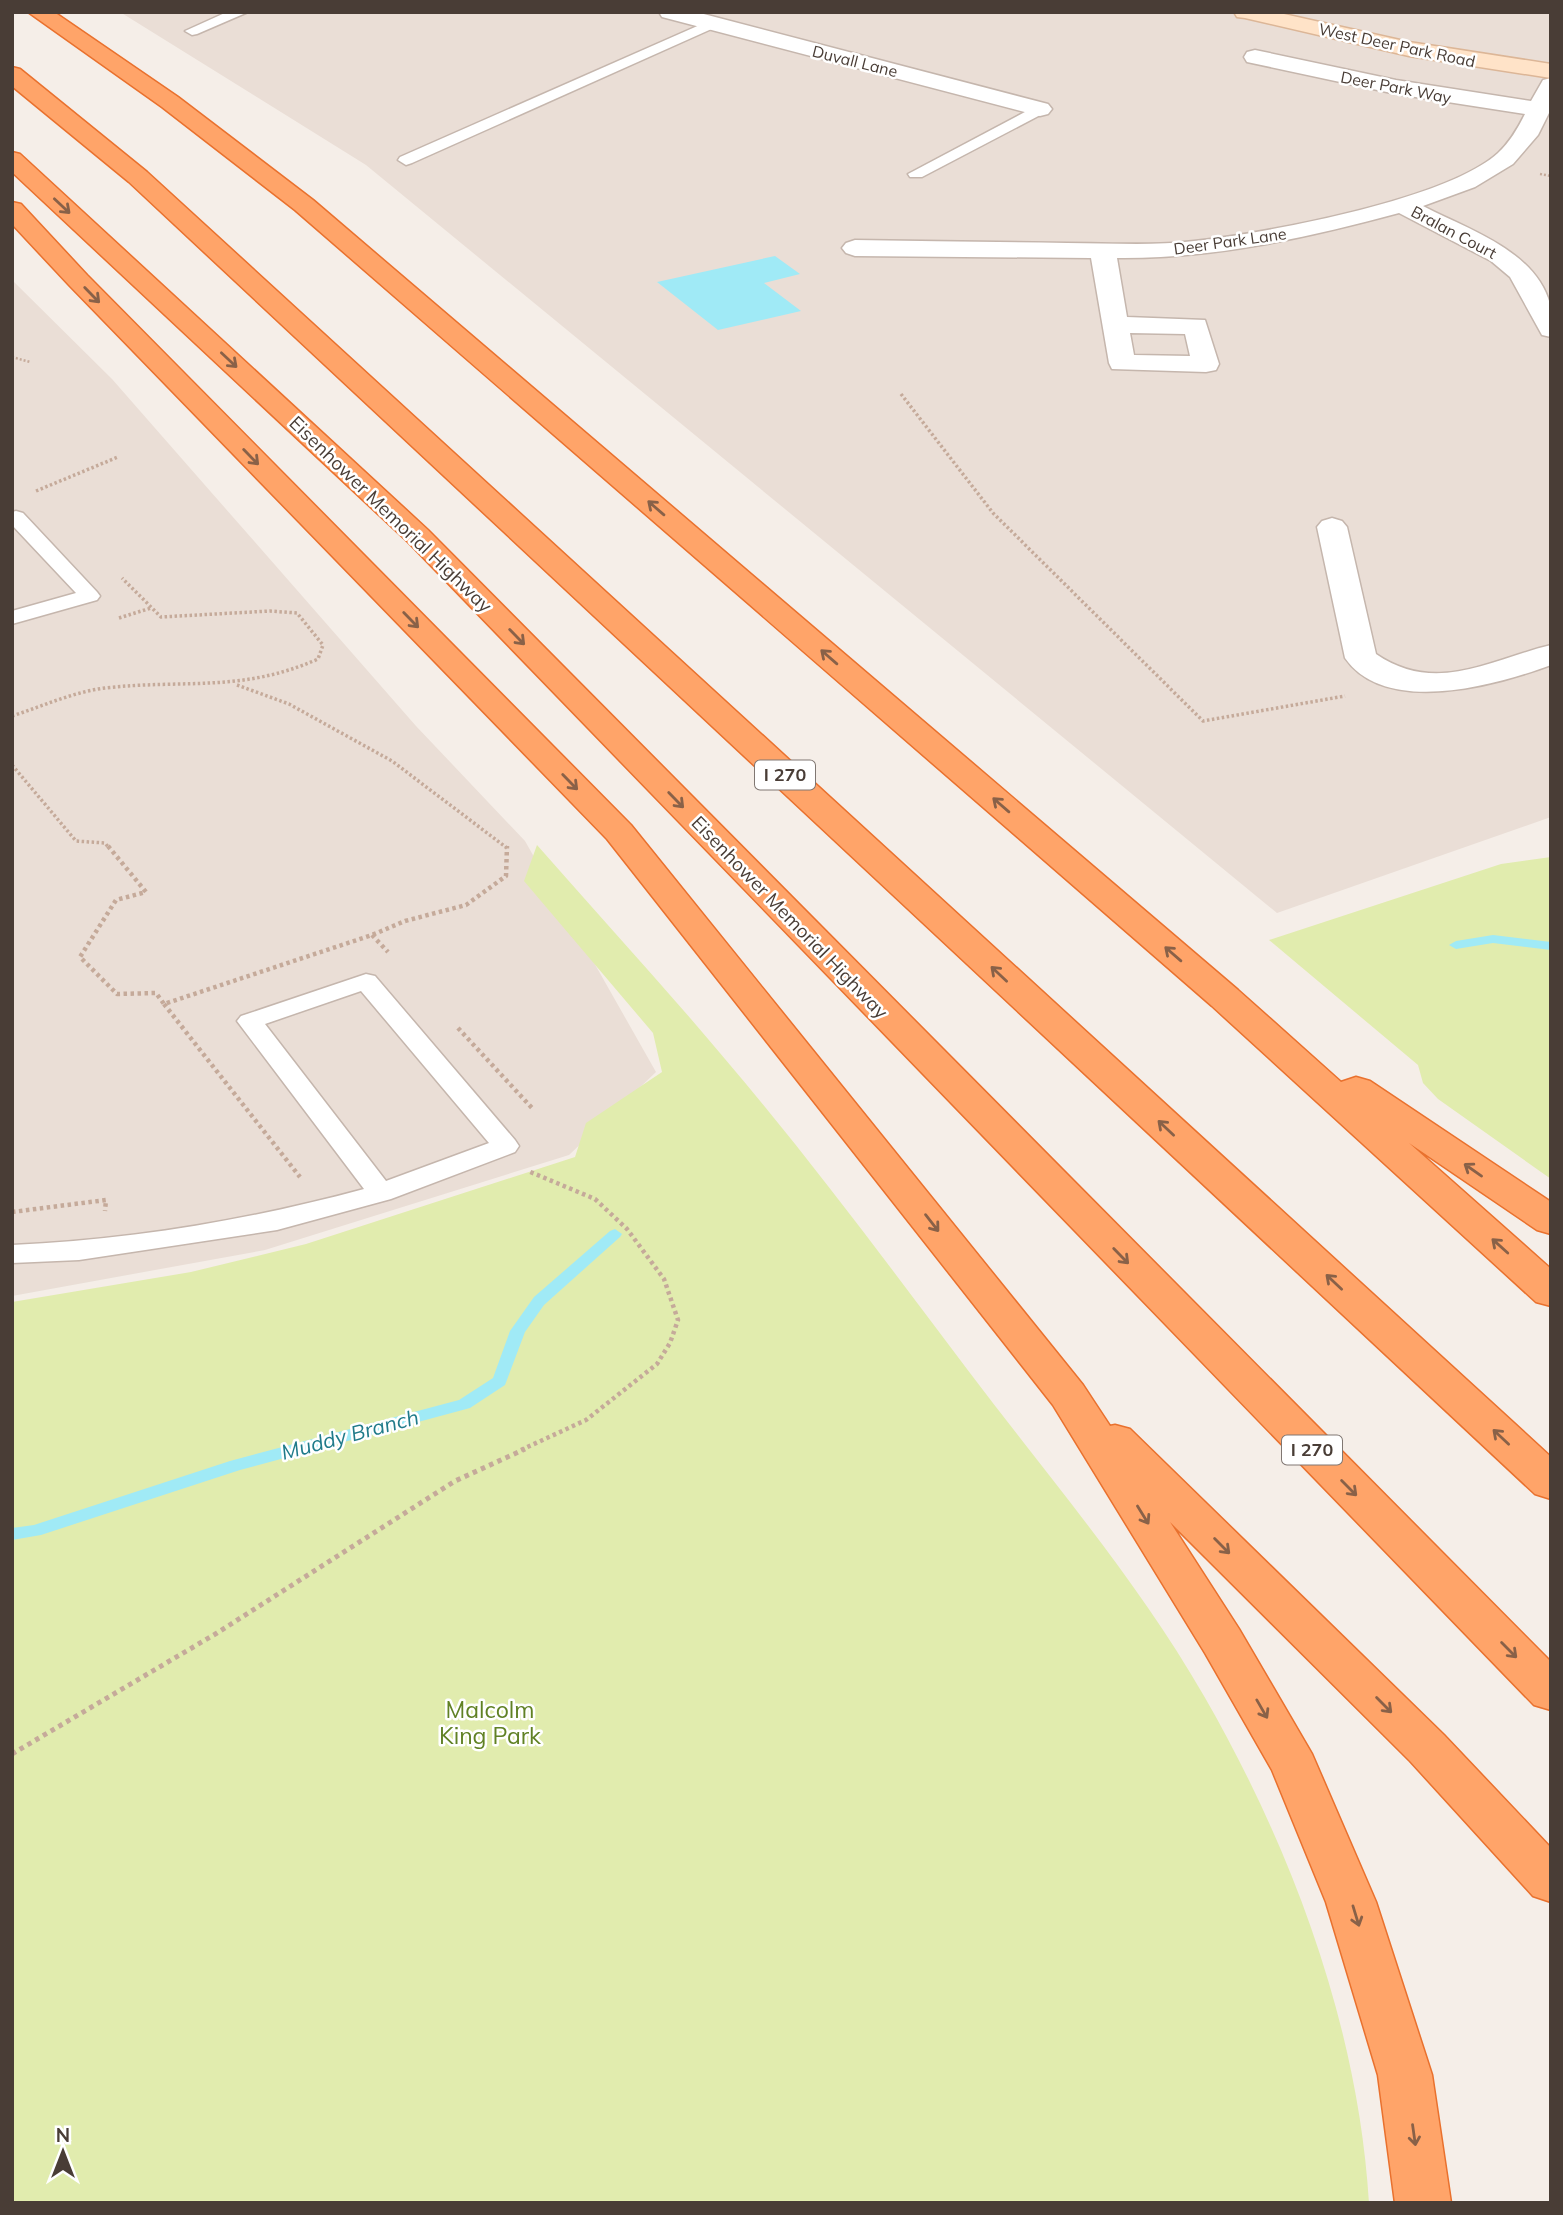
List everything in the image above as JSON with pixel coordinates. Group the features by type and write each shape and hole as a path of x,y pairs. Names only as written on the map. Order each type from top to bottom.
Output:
{"highway":[{"path":"39,12 170,102 304,205 1225,998 1551,1292"},
{"name":"I 270","path":"12,74 138,177 1551,1483"},
{"name":"Eisenhower Memorial Highway","path":"12,159 418,536 1551,1692"},
{"path":"12,209 78,280 619,832 680,905 1068,1395 1222,1641 1295,1767 1352,1902 1405,2075 1423,2203"},
{"path":"1225,998 1551,1221"},
{"path":"1068,1395 1427,1748 1551,1882"}],"street":[{"name":"Duvall Lane","path":"670,12 1040,108"},
{"name":"West Deer Park Road","path":"1245,12 1409,49 1551,71"},
{"name":"West Deer Park Road","path":"1304,12 1423,38 1551,58"},
{"name":"Deer Park Way","path":"1255,57 1353,80 1453,99 1539,109"},
{"name":"Deer Park Lane","path":"855,248 1103,252 1193,249 1245,242 1402,205 1466,182 1506,159 1526,135 1551,85"},
{"name":"Bralan Court","path":"1402,205 1500,256 1521,273 1551,329"},
{"path":"1103,252 1116,325"},
{"path":"1332,527 1361,658 1384,674 1418,684 1449,683 1525,664 1551,654"}],"lane":[{"path":"192,31 241,12"},
{"path":"406,160 711,23"},
{"path":"916,174 1040,108"},
{"path":"12,518 16,517 90,596 12,618"},
{"path":"12,1254 79,1251 277,1220 381,1193 506,1146 366,981 250,1021 381,1193"}],"path":[{"path":"1536,173 1551,176"},
{"path":"12,358 30,362"},
{"path":"901,394 993,513 1202,721 1418,684"},
{"path":"27,495 118,457"},
{"path":"12,716 104,688 237,685 302,667 318,659 323,645 298,613 270,611 161,617 151,608"},
{"path":"164,1004 372,935 405,921 466,905 506,876 507,846 391,761 289,704 237,685"},
{"path":"12,765 76,841 105,843 146,892 116,900 80,957 117,994 156,993 301,1178"},
{"path":"12,1754 217,1633 455,1481 586,1420 657,1363 670,1343 678,1320 664,1279 627,1229 595,1199 516,1167 506,1146"},
{"path":"12,1212 106,1200 105,1220"}],"shaded area":[{"path":"120,12 1551,12 1551,817 1277,913 366,165"},
{"path":"12,280 112,379 416,726 525,841 656,1072 569,1155 265,1250 12,1296"}],"green space":[{"name":"Malcolm King Park","path":"537,845 725,1059 850,1214 1122,1571 1178,1653 1236,1754 1292,1877 1315,1940 1351,2070 1369,2203 12,2203 12,1302 191,1272 306,1244 575,1157 586,1123 662,1072 653,1033 524,881"},
{"path":"1551,857 1551,1179 1438,1099 1423,1083 1418,1065 1269,940 1501,864"}],"water":[{"path":"775,256 800,274 764,283 801,311 718,330 657,282"}],"waterway":[{"name":"Muddy Branch","path":"1456,945 1493,939 1551,946"},
{"name":"Muddy Branch","path":"12,1534 35,1531 236,1465 464,1404 500,1381 518,1331 539,1301 615,1234"}]}
